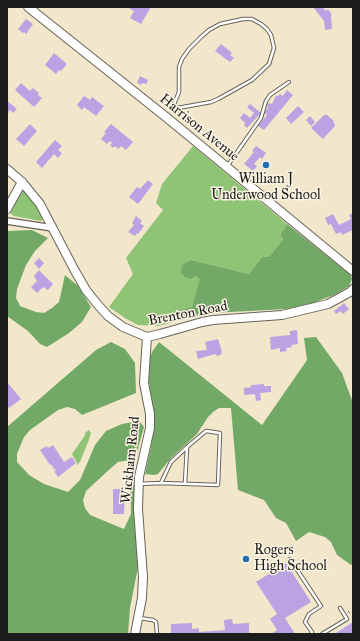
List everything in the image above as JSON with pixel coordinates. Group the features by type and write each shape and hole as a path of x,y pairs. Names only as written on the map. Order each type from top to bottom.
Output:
{"street":[{"name":"Harrison Avenue","path":"28,7 227,166 353,271"},
{"name":"Brenton Road","path":"7,169 22,182 40,204 86,290 102,310 123,327 147,337 213,320 282,315 328,304 353,289"},
{"path":"7,209 22,182"},
{"path":"7,221 53,228"},
{"name":"Wickham Road","path":"134,634 142,598 143,577 138,509 139,484 143,455 150,428 150,414 144,383 147,337"}],"lane":[{"path":"166,117 172,109 179,92 179,67 182,59 209,30 220,24 243,19 252,19 267,29 273,42 273,53 269,64 252,80 212,102 172,109"},
{"path":"227,166 261,118 266,101 270,96 289,82"},
{"path":"139,484 185,483 218,485 220,433 206,431 187,447 171,462 162,483"},
{"path":"185,483 187,447"},
{"path":"290,559 321,606 309,614 305,622 312,632 311,634"},
{"path":"322,634 347,619 340,608"},
{"path":"138,618 153,620 156,622 157,634"}],"green space":[{"path":"193,146 287,224 280,235 283,239 269,257 262,257 249,274 191,260 195,276 201,279 192,307 178,316 181,320 158,326 138,325 109,307 133,274 126,258 163,210 156,203 162,184"},
{"path":"23,190 34,202 43,218 41,221 14,216 10,213 21,191"},
{"path":"287,224 351,275 352,279 349,286 336,294 313,303 287,309 211,313 181,320 178,316 179,311 192,307 200,279 195,276 191,279 185,277 181,273 182,265 191,260 249,274 262,257 269,257 283,239 280,235"},
{"path":"32,230 48,238 35,251 26,265 17,289 16,298 20,306 36,312 44,313 52,308 59,302 65,275 78,286 91,307 82,322 69,333 47,347 40,344 28,331 7,316 7,231"},
{"path":"316,337 342,373 353,403 353,563 351,565 337,555 331,542 325,537 309,532 296,541 286,523 276,518 264,500 238,490 231,408 219,408 213,412 197,434 172,457 158,474 145,474 151,447 154,417 148,375 149,361 152,352 159,342 262,425 307,360 304,338"},
{"path":"111,342 125,349 135,363 136,393 82,415 75,409 67,407 58,410 30,430 24,437 17,454 17,462 29,475 44,484 68,492 80,480 95,445 106,431 122,424 139,421 144,427 135,459 118,462 86,491 83,500 85,508 90,515 124,529 131,514 130,471 132,470 135,473 135,523 139,562 130,608 128,634 7,634 7,427 96,350"},
{"path":"89,430 91,433 88,442 80,462 77,465 72,454 85,433"}],"building":[{"path":"127,7 151,7 141,24 130,18 134,11"},
{"path":"313,7 322,7 326,11 328,9 332,15 332,29 325,30 324,21"},
{"path":"26,19 33,24 26,34 18,29"},
{"path":"221,44 232,53 230,55 234,58 230,62 215,51"},
{"path":"54,53 67,64 56,74 45,65"},
{"path":"140,76 148,80 146,84 142,83 141,85 137,83"},
{"path":"21,83 30,91 33,88 42,98 34,107 15,90"},
{"path":"287,90 293,95 264,130 258,126 267,115 264,112 268,108 267,105 269,103 272,104 276,96 280,94 283,96"},
{"path":"84,96 90,100 92,97 104,106 96,116 84,107 82,110 77,105"},
{"path":"7,101 17,109 13,113 10,110 7,114"},
{"path":"250,104 261,113 247,128 244,125 245,123 240,118 244,113 250,118 254,113 247,107"},
{"path":"298,106 304,112 291,124 286,118"},
{"path":"324,115 327,115 333,120 335,126 323,139 311,128"},
{"path":"310,116 315,122 311,126 306,120"},
{"path":"30,124 37,131 24,146 16,139"},
{"path":"111,124 133,142 126,150 121,146 118,149 115,146 113,148 110,145 112,143 110,141 107,144 101,139 106,133 104,132"},
{"path":"55,140 62,146 58,150 62,153 58,158 54,154 42,168 36,162"},
{"path":"256,146 266,153 262,159 260,157 254,164 257,166 253,171 244,164 254,152 252,151"},
{"path":"148,180 153,184 138,204 129,197 137,187 140,189"},
{"path":"353,213 353,230 342,235 341,232 336,234 331,224 328,225 325,218 333,214 339,225 351,219 349,215"},
{"path":"136,216 142,221 140,223 144,226 135,236 128,232 134,225 132,223"},
{"path":"39,258 44,263 39,269 34,263"},
{"path":"39,270 53,284 48,290 43,287 37,293 31,287 37,281 34,276"},
{"path":"344,303 349,309 343,314 341,311 336,314 334,311"},
{"path":"297,330 298,344 291,345 292,347 286,348 287,351 280,352 280,348 271,350 270,337 290,335 290,331"},
{"path":"218,339 222,352 220,355 217,356 215,354 198,359 196,351 207,350 205,342"},
{"path":"7,382 21,399 9,408 7,406"},
{"path":"264,384 264,386 271,386 271,392 260,393 261,400 256,401 255,394 244,395 244,388 251,387 251,385"},
{"path":"53,445 64,462 72,457 76,463 58,477 54,471 56,470 51,464 50,465 40,450 47,446 48,448"},
{"path":"113,489 125,489 124,514 113,514"},
{"path":"286,563 311,602 285,618 295,634 271,634 277,630 270,619 277,614 256,582"},
{"path":"232,619 233,624 249,623 249,634 171,634 171,624 192,623 192,629 199,628 199,632 225,630 224,620"},
{"path":"353,622 353,634 334,634 336,633"}],"place":[{"name":"William J Underwood School","path":"266,165"},
{"name":"Rogers High School","path":"246,559"}]}
